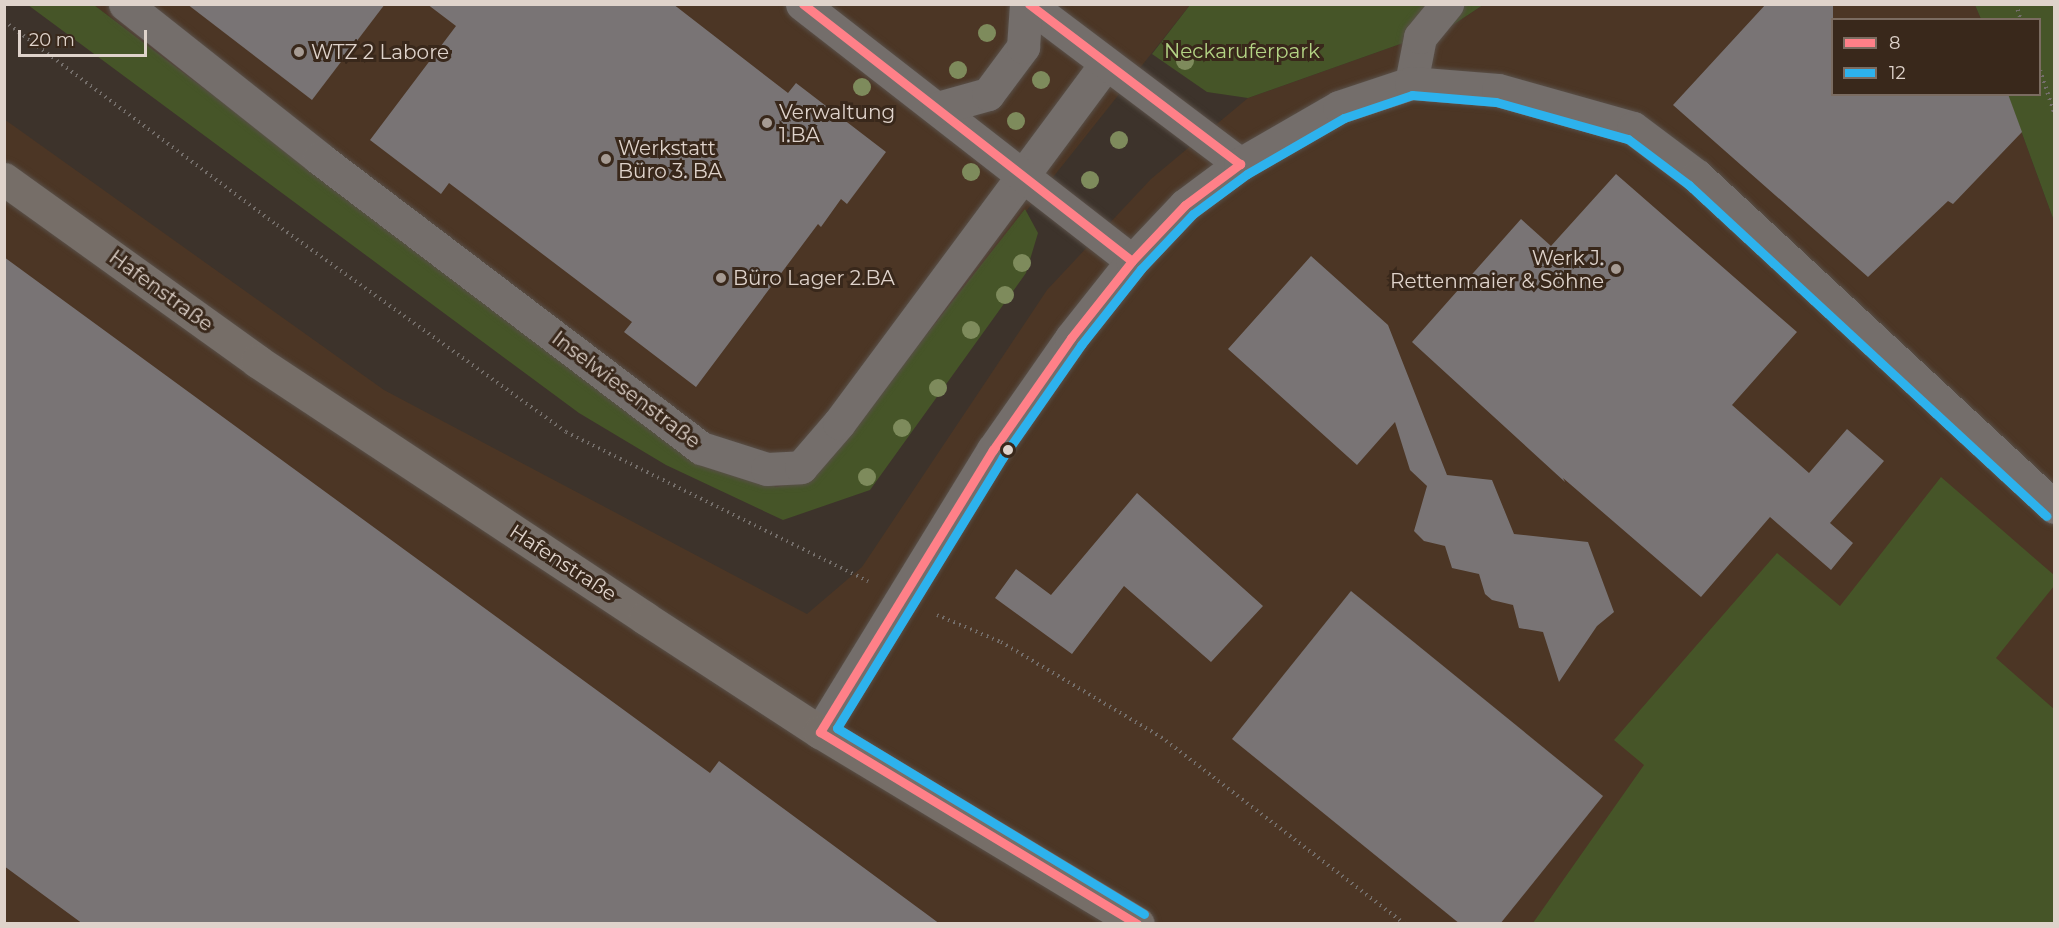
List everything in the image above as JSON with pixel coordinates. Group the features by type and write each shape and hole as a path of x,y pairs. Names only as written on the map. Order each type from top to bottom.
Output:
{"main road":[{"name":"Hafenstraße","path":"4,179 257,361 820,732 1138,924"}],"street":[{"name":"Inselwiesenstraße","path":"125,4 319,158 701,448 767,469 801,467 839,423 1106,64"},
{"path":"802,4 1132,261"},
{"path":"938,108 988,94 1023,47 1027,4"},
{"path":"1027,4 1240,164"},
{"path":"1411,83 1420,38 1447,4"},
{"path":"820,732 993,450 1071,338 1132,261 1185,205 1240,164 1339,106 1411,83 1498,90 1633,128 1697,176 2055,507"}],"path":[{"path":"4,21 277,225 566,432 732,515 826,557 901,600 1001,642 1161,737 1405,924"},
{"path":"2041,73 2055,112"},
{"path":"2050,100 2055,105"}],"shaded area":[{"path":"94,5 1190,5 813,479 776,487 695,453 623,406"},
{"path":"1483,5 1975,5 1981,18 1831,18 1831,96 2008,96 2054,221 2054,923 5,923 4,119 384,390 807,614 862,567 1047,290 1151,179 1248,98 1420,37 1436,36"}],"green space":[{"path":"28,5 94,5 623,406 695,453 776,487 813,479 1025,209 1038,233 1026,273 870,490 783,520 666,465 579,413"},
{"name":"Neckaruferpark","path":"1190,5 1483,5 1436,36 1420,37 1248,98 1207,92 1152,54"},
{"path":"1975,5 2054,5 2054,221 2008,96 2041,96 2041,18 1981,18"},
{"path":"1941,477 2054,575 2054,586 1996,658 2054,709 2054,923 1533,923 1644,765 1614,740 1777,553 1840,606"}],"building":[{"name":"WTZ 2 Labore","path":"187,4 385,4 312,100"},
{"path":"427,4 673,4 788,93 796,83 886,152 847,204 841,199 821,227 818,224 696,387 624,332 632,322 449,183 441,194 370,140 456,26"},
{"path":"1766,4 1833,4 1831,96 2009,96 2022,132 1953,204 1948,201 1868,277 1673,105"},
{"path":"1616,174 1797,332 1732,405 1809,473 1847,429 1884,461 1830,523 1853,543 1831,570 1770,517 1701,597 1563,478 1565,482 1412,342 1521,219 1551,246"},
{"path":"1311,256 1388,325 1447,475 1492,480 1514,534 1588,542 1614,612 1597,626 1559,682 1543,632 1519,628 1513,605 1492,600 1485,594 1479,574 1452,568 1445,546 1424,541 1414,531 1427,486 1410,470 1395,422 1357,465 1228,349"},
{"path":"4,257 710,773 719,761 940,924 83,924 4,866"},
{"path":"1137,493 1263,606 1211,662 1124,586 1072,654 995,598 1016,569 1051,595"},
{"path":"1351,591 1603,796 1500,924 1460,924 1232,739"}],"transit line":[{"name":"8","path":"803,4 1132,261"},
{"name":"8","path":"1029,4 1240,164"},
{"name":"12","path":"1144,914 837,728 1003,457 1081,345 1141,269 1193,214 1247,174 1344,118 1412,95 1496,102 1628,139 1689,185 2046,516"},
{"name":"8","path":"820,732 993,450 1071,338 1132,261 1185,205 1240,164"},
{"name":"8","path":"820,732 1137,924"}],"place":[{"name":"WTZ 2 Labore","path":"299,52"},
{"name":"Verwaltung 1.BA","path":"767,123"},
{"name":"Werkstatt Büro 3. BA","path":"606,159"},
{"name":"Werk J. Rettenmaier & Söhne","path":"1616,269"},
{"name":"Büro Lager 2.BA","path":"721,278"}]}
